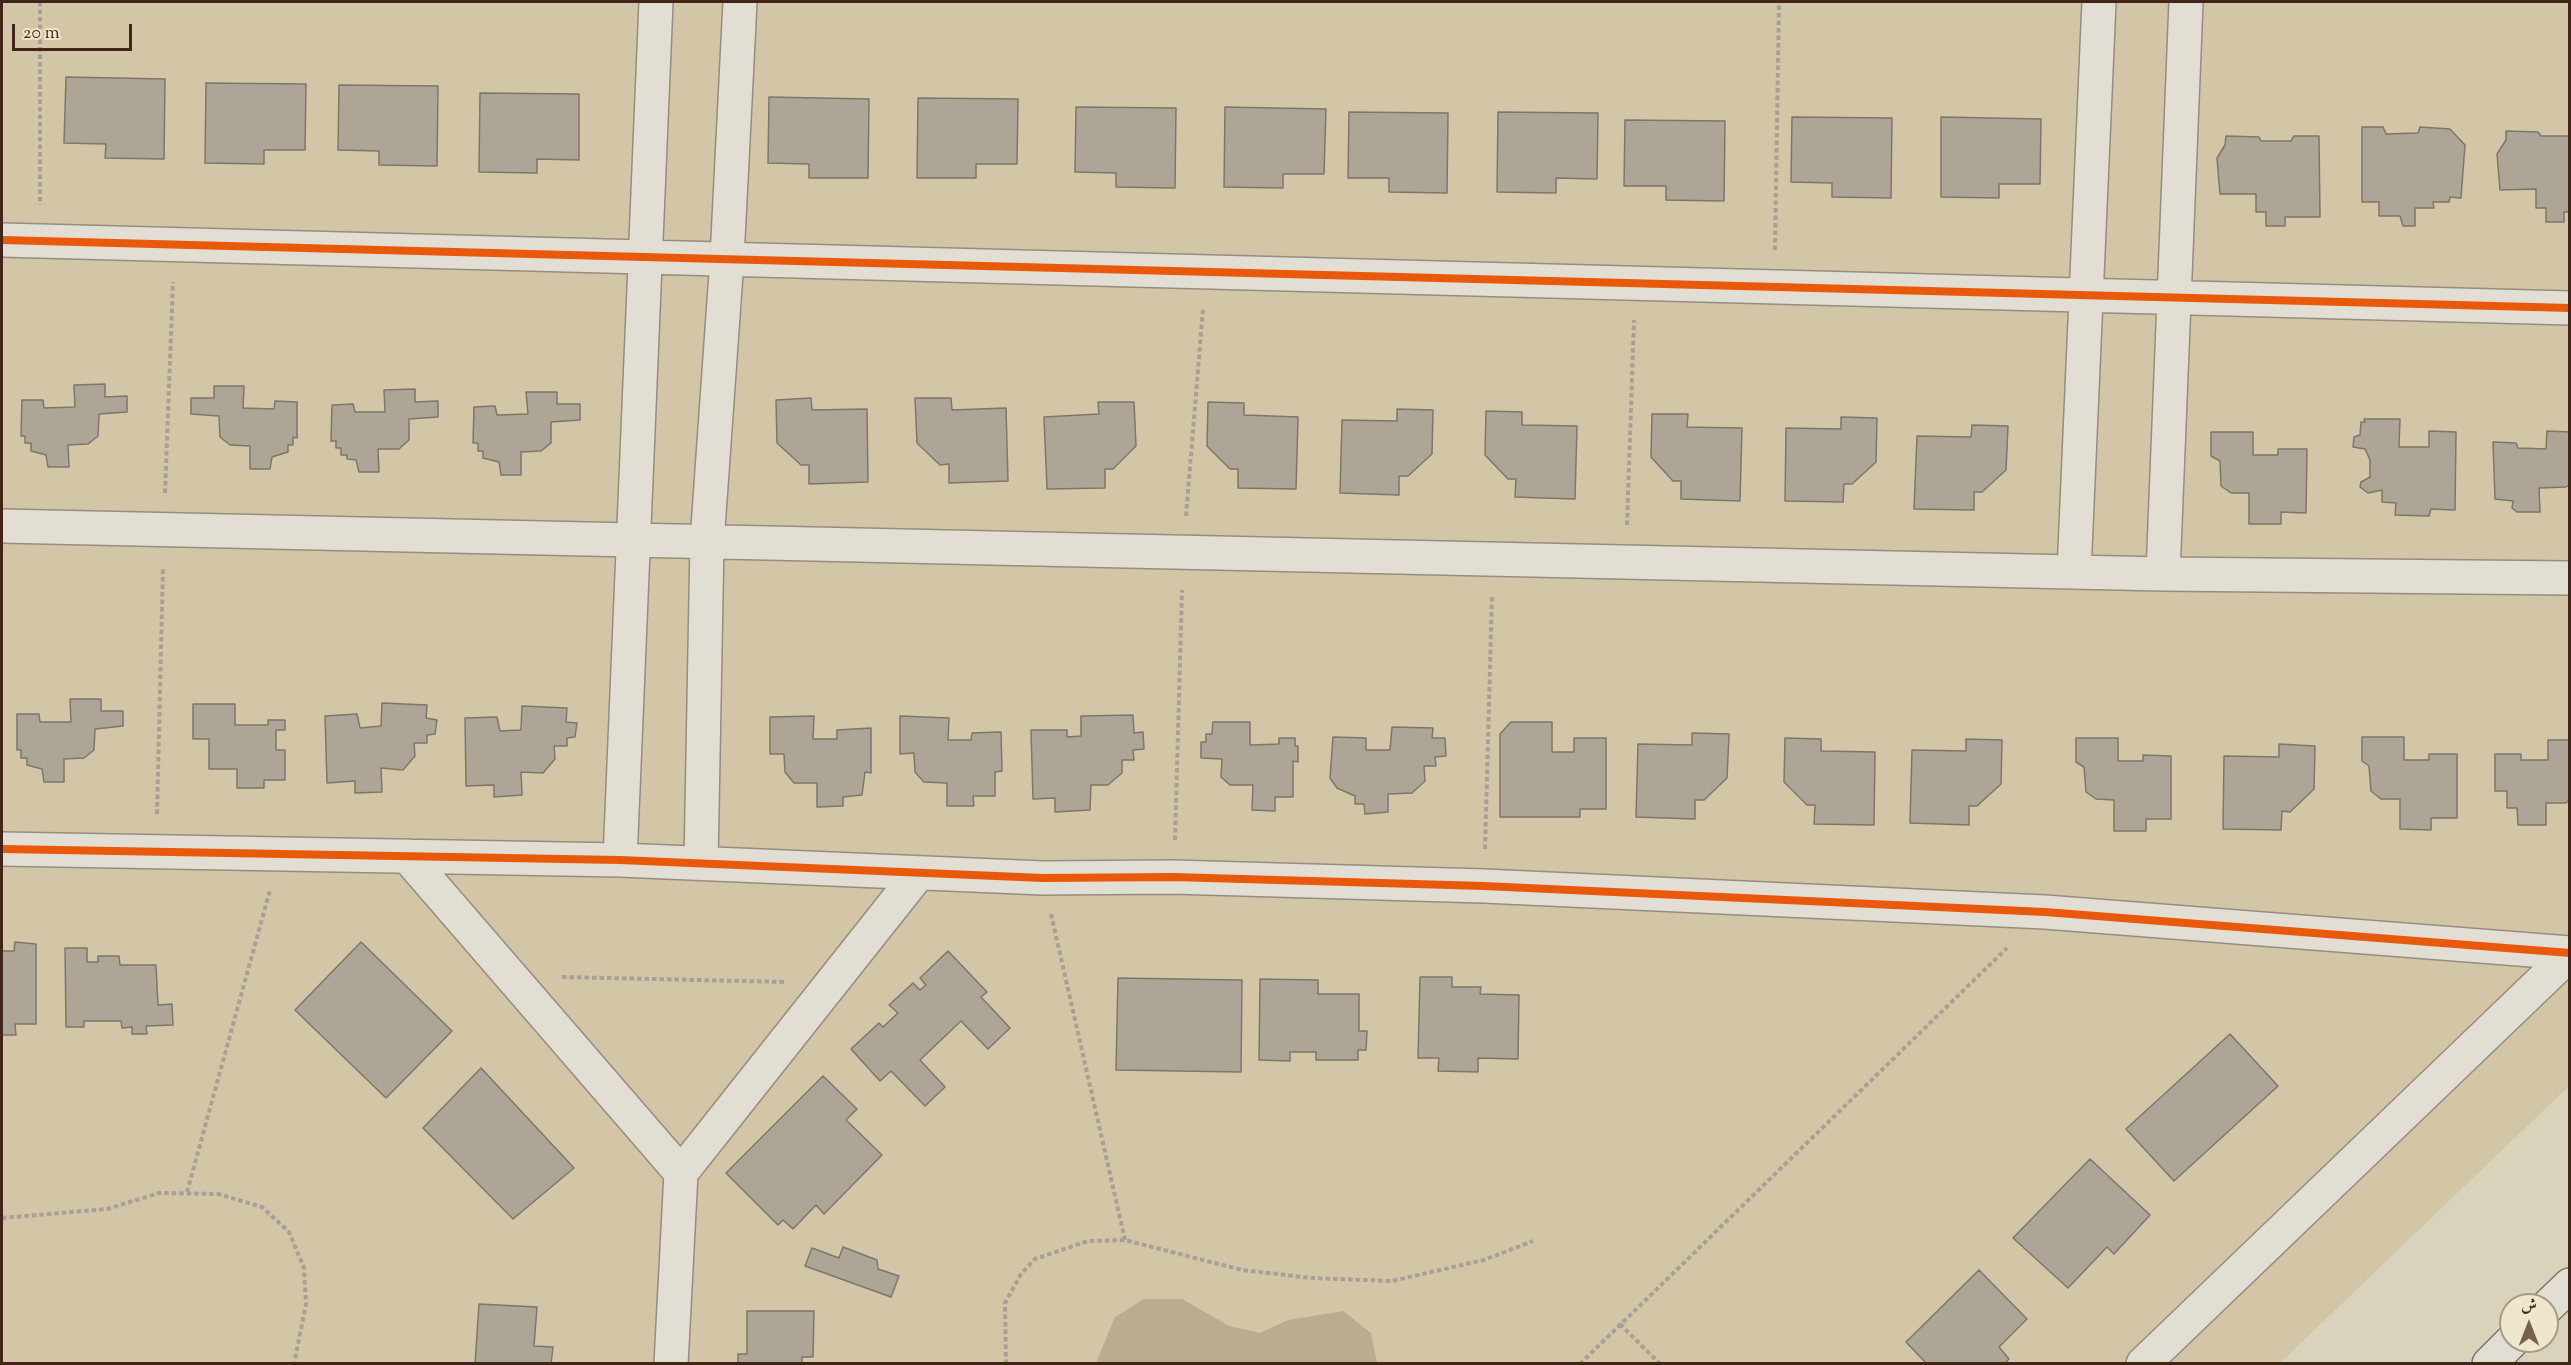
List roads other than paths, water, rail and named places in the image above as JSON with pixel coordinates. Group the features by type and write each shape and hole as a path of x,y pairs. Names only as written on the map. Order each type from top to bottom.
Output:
{"street":[{"path":"620,860 656,2"},
{"path":"701,863 708,542 727,259 740,2"},
{"path":"2074,572 2099,2"},
{"path":"2163,574 2186,2"},
{"path":"2,240 2570,308"},
{"path":"2,526 2163,574 2570,578"},
{"path":"2,849 620,860 1043,878 1173,877 1484,886 2045,912 2570,953"},
{"path":"407,856 681,1173"},
{"path":"671,1364 681,1173 918,873"},
{"path":"2143,1364 2570,953"},
{"path":"2559,1296 2570,1285"},
{"path":"2489,1364 2500,1353"}]}
